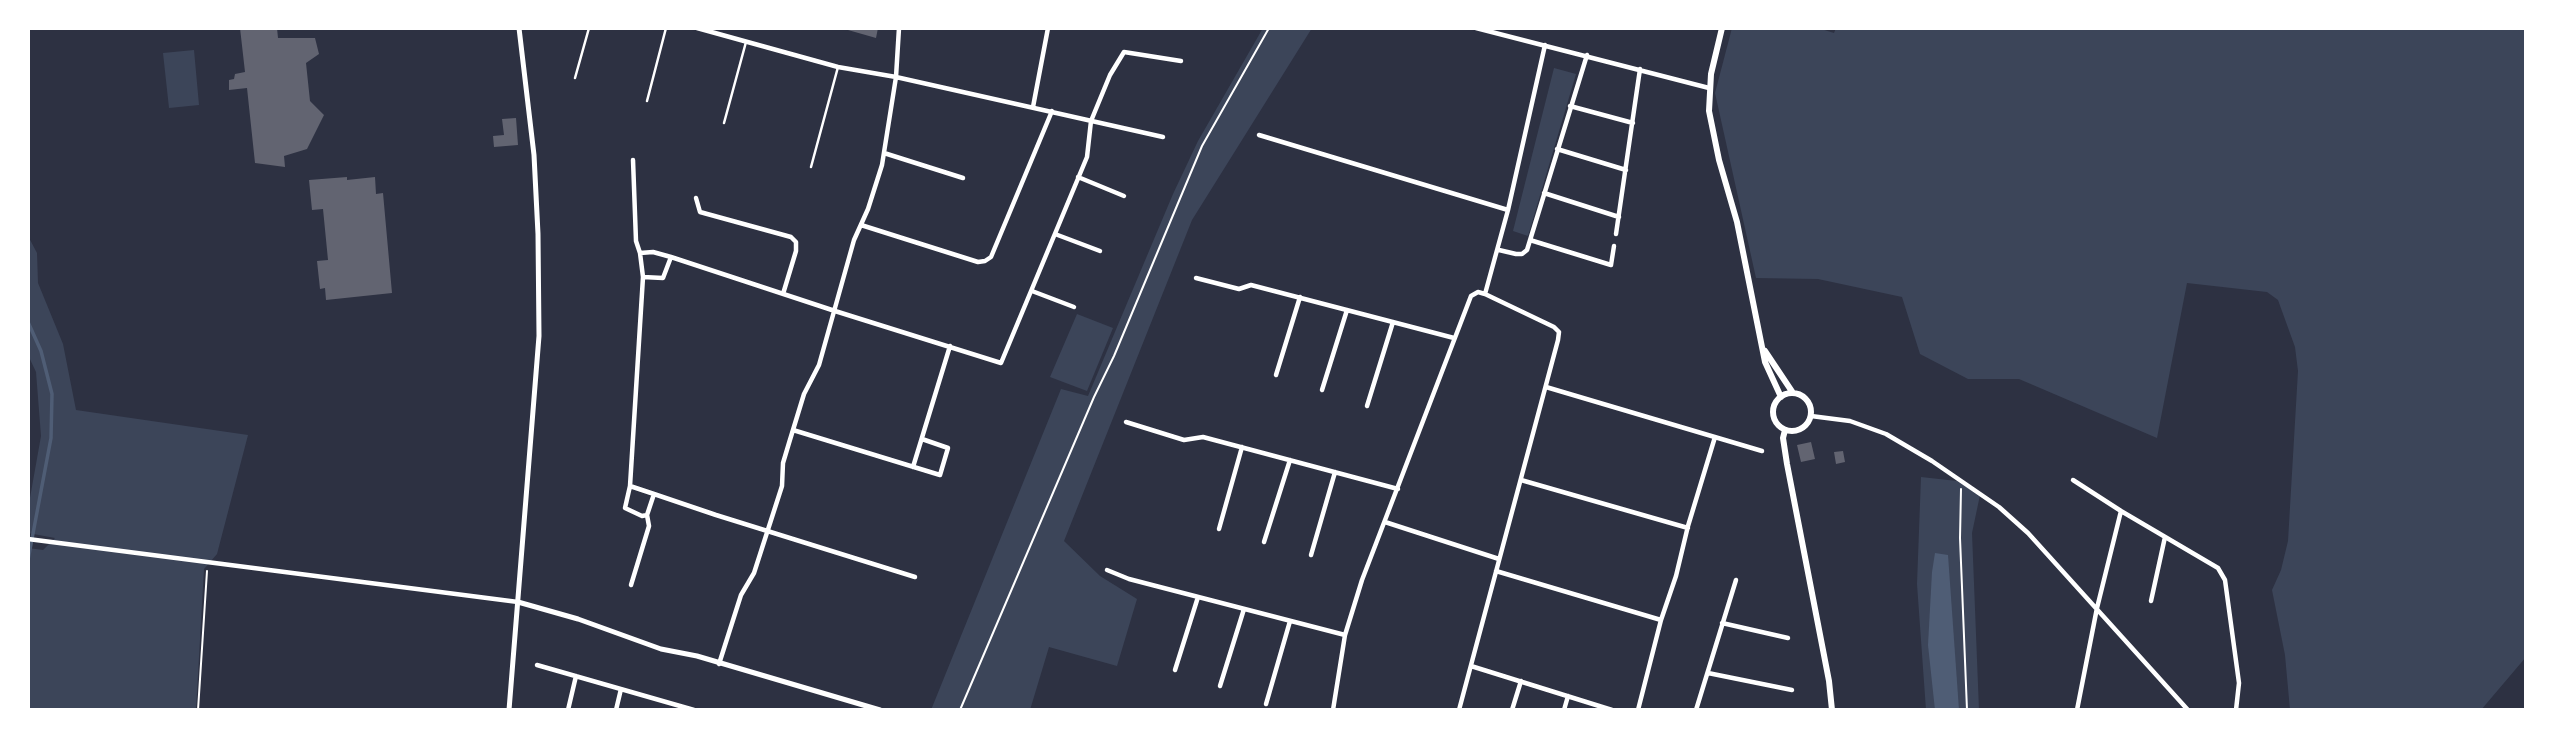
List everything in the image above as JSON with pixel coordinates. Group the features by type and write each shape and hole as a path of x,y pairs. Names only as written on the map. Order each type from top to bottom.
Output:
{"main road":[{"path":"1722,28 1709,88 1709,111 1737,222 1769,373 1781,397"},
{"path":"1763,348 1793,393 1805,398 1811,410 1807,425 1799,430 1785,429 1777,422 1773,412 1781,397 1793,393"},
{"path":"1785,429 1783,438 1787,464 1829,681 1832,710"}],"street":[{"path":"509,710 533,422 539,286 534,155 519,28"},
{"path":"719,663 741,595 754,573 768,531 782,486 783,463 804,394 819,365 850,253 884,153 896,77 899,28"},
{"path":"1033,107 1048,28"},
{"path":"1476,28 1709,88"},
{"path":"702,29 838,67 896,77 1163,137"},
{"path":"1485,294 1499,250 1545,46"},
{"path":"640,253 653,252 671,257 1001,363 1087,157 1091,121 1110,75 1125,52 1181,61"},
{"path":"1499,250 1522,254 1527,250 1587,55"},
{"path":"1616,234 1640,69"},
{"path":"1570,106 1633,123"},
{"path":"861,225 978,262 985,261 991,257 1052,111"},
{"path":"1259,135 1508,210"},
{"path":"1558,149 1626,170"},
{"path":"884,153 963,178"},
{"path":"633,160 636,241 643,277 630,486 625,509 642,516 647,515"},
{"path":"1078,177 1124,196"},
{"path":"1544,193 1619,217"},
{"path":"696,198 700,212 791,237 796,242 796,251 783,294"},
{"path":"1055,234 1100,251"},
{"path":"1530,240 1611,265 1614,246"},
{"path":"643,277 663,278 671,257"},
{"path":"1196,278 1239,289 1251,285 1454,338"},
{"path":"1032,291 1074,307"},
{"path":"1333,710 1345,635 1454,338 1471,296 1478,292 1554,327 1559,332 1459,710"},
{"path":"1276,375 1300,297"},
{"path":"1322,390 1347,310"},
{"path":"1367,406 1393,322"},
{"path":"913,467 950,346"},
{"path":"1546,387 1762,451"},
{"path":"1811,416 1850,421 1886,434 1961,481 2018,523 2188,710"},
{"path":"1126,422 1184,440 1203,437 1398,489"},
{"path":"793,430 940,475 948,448 922,439"},
{"path":"1638,710 1661,620 1715,437"},
{"path":"1219,529 1242,447"},
{"path":"1265,542 1290,460"},
{"path":"1311,555 1336,472"},
{"path":"1521,480 1688,528"},
{"path":"2073,480 2218,568 2225,580 2239,683 2236,710"},
{"path":"630,486 915,577"},
{"path":"631,585 649,526 647,515 654,494"},
{"path":"2077,710 2097,608 2121,511"},
{"path":"1385,522 1499,559"},
{"path":"2151,601 2165,537"},
{"path":"28,539 518,602 578,619 651,646 880,710"},
{"path":"1107,570 1129,579 1345,635"},
{"path":"1496,571 1661,620"},
{"path":"1696,710 1736,580"},
{"path":"1175,670 1198,597"},
{"path":"1220,686 1244,609"},
{"path":"1266,704 1290,621"},
{"path":"1722,624 1788,638"},
{"path":"537,664 694,710"},
{"path":"1471,666 1612,710"},
{"path":"1708,673 1792,690"},
{"path":"568,710 576,676"},
{"path":"1512,710 1521,681"},
{"path":"616,710 621,689"},
{"path":"1564,710 1568,696"},
{"path":"662,710 664,701"}],"lane":[{"path":"575,78 589,28"},
{"path":"647,101 666,28"},
{"path":"724,123 746,42"},
{"path":"811,167 838,67"}],"path":[{"path":"960,710 1202,146 1269,28"},
{"path":"1961,501 1967,710"},
{"path":"198,710 208,563"}],"shaded area":[{"path":"1263,28 1312,28 1192,220 1064,541 1100,576 1137,599 1117,666 1049,647 1030,710 931,710 1061,389 1088,396 1198,141"},
{"path":"1732,28 1818,28 1834,33 1836,28 2526,28 2526,657 2481,710 2290,710 2285,655 2272,590 2281,570 2288,541 2298,371 2295,347 2278,300 2267,292 2187,283 2157,438 2019,379 1968,379 1920,354 1902,297 1818,279 1756,278 1715,93"},
{"path":"194,50 199,105 169,108 163,53"},
{"path":"1554,68 1576,74 1528,236 1513,231"},
{"path":"28,236 37,253 38,283 63,344 76,410 248,435 217,554 204,569 196,710 28,710 28,548 43,550 55,538 28,533 28,509 41,436 36,372 28,355"},
{"path":"1077,314 1113,328 1087,391 1050,377"},
{"path":"1921,477 1957,481 1980,495 1972,533 1979,710 1926,710 1917,584"},
{"path":"1935,553 1948,555 1959,710 1935,710 1928,645"}],"building":[{"path":"240,28 277,28 278,38 315,38 319,54 306,63 310,101 324,115 307,149 284,156 285,167 255,163 247,88 229,90 229,80 234,79 235,74 245,72"},
{"path":"841,28 878,28 876,38"},
{"path":"516,118 518,145 494,147 493,136 504,135 502,119"},
{"path":"347,177 347,180 375,177 376,194 383,193 392,293 326,300 325,288 320,289 317,261 328,260 323,209 312,210 309,180"},
{"path":"1811,442 1815,459 1801,462 1797,445"},
{"path":"1843,451 1845,462 1836,464 1834,452"}],"waterway":[{"path":"28,322 41,351 52,394 51,438 28,560"}]}
